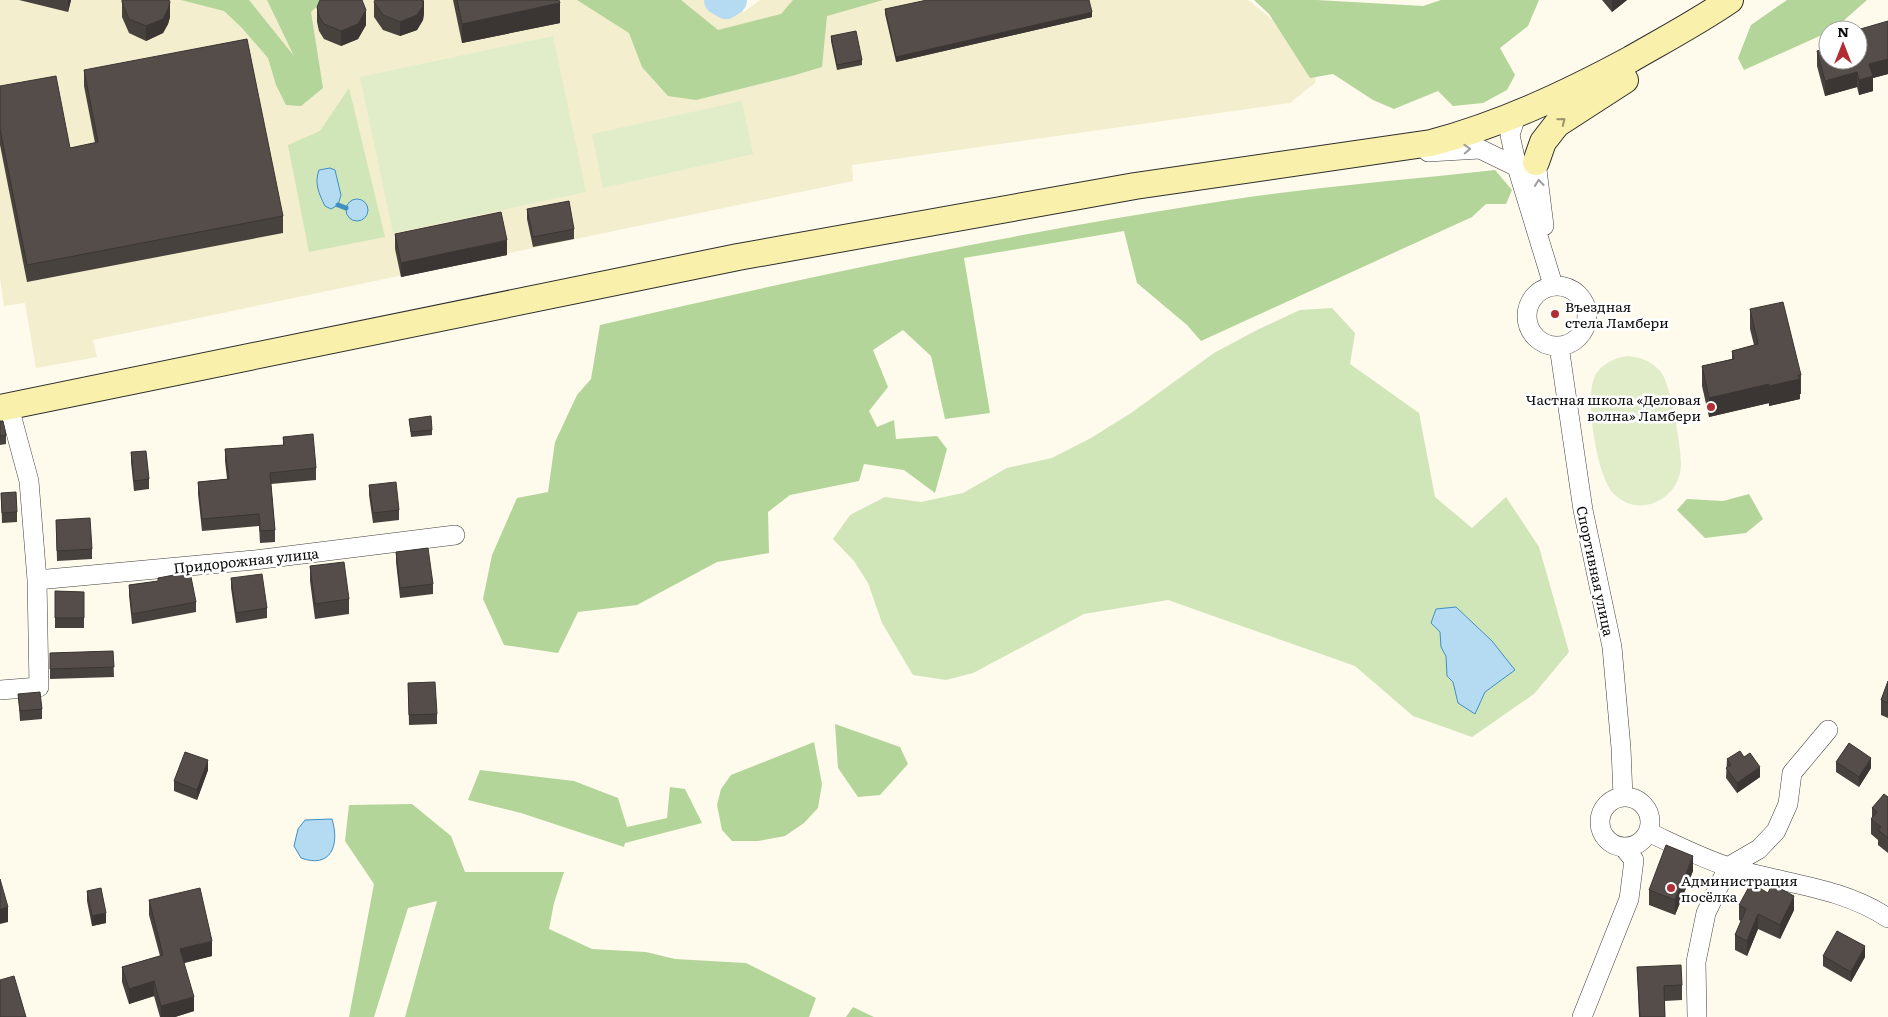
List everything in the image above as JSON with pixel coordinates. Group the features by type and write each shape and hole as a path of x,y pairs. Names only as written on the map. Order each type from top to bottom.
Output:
{"main road":[{"path":"4,408 738,257 1135,186 1430,144 1477,131 1576,89 1675,34 1730,0"},
{"path":"1527,164 1557,124 1646,67 1675,34"},
{"path":"1516,116 1532,130 1527,164"}],"street":[{"path":"1402,148 1430,152 1480,149 1527,164 1551,276 1573,289 1585,302 1589,316 1584,330 1574,341 1559,346 1543,343 1531,332 1526,316 1530,300 1551,276"},
{"name":"Спортивная улица","path":"1559,346 1583,510 1612,647 1623,797"},
{"path":"0,690 39,687 37,580 29,482 4,408"},
{"name":"Придорожная улица","path":"37,580 254,560 455,535"},
{"path":"1697,1017 1696,962 1706,913 1728,867 1759,849 1776,831 1788,804 1792,773 1828,730"},
{"path":"1623,797 1632,798 1643,804 1649,814 1650,826 1648,832 1636,845 1624,848 1612,845 1603,836 1599,824 1601,812 1608,802 1623,797"},
{"path":"1648,832 1728,867 1845,896 1869,905 1888,918"},
{"path":"1582,1017 1629,899 1634,860 1624,848"}],"shaded area":[{"path":"0,0 712,0 744,12 760,0 1248,0 1318,57 1315,83 1290,103 852,165 853,181 93,340 97,357 36,368 25,303 4,306 0,278"}],"green space":[{"path":"181,0 249,0 294,56 267,0 323,0 311,12 323,88 301,106 286,105 276,85 268,58 242,28 224,11"},
{"path":"577,0 681,0 718,30 781,14 793,0 883,0 827,16 822,67 696,100 668,96 642,67 629,33"},
{"path":"1254,0 1317,0 1423,6 1441,0 1539,0 1528,26 1500,48 1515,75 1507,90 1483,103 1453,106 1438,91 1394,109 1373,100 1333,74 1310,78 1269,14"},
{"path":"1787,0 1867,0 1844,20 1818,20 1818,37 1744,70 1738,58 1751,25"},
{"path":"553,36 586,192 393,233 360,77"},
{"path":"349,88 385,237 309,252 288,145 320,131"},
{"path":"742,101 753,154 603,188 592,134"},
{"path":"1495,170 1512,190 1506,204 1486,204 1472,217 1201,341 1187,325 1137,283 1124,231 964,258 990,413 945,419 931,356 903,330 873,350 888,387 869,411 877,427 894,420 896,439 937,436 947,449 935,493 904,470 864,464 859,481 790,495 768,512 769,553 717,562 637,605 578,612 558,653 504,645 483,599 492,555 517,498 548,492 555,442 577,395 591,379 600,325 910,257 1066,227 1223,201"},
{"path":"1332,308 1355,333 1350,364 1419,413 1435,497 1472,528 1506,497 1539,547 1569,652 1534,694 1472,737 1413,716 1355,666 1168,600 1084,614 973,673 946,680 913,675 882,623 868,583 854,561 833,539 850,515 885,497 921,502 963,493 1007,468 1052,458 1091,438 1131,413 1214,353 1300,310"},
{"path":"1627,356 1645,360 1661,372 1672,402 1679,444 1681,464 1679,476 1674,487 1667,495 1647,505 1635,505 1624,502 1614,494 1602,471 1594,436 1591,399 1592,384 1596,374 1610,362"},
{"path":"1749,494 1763,519 1746,533 1705,538 1677,510 1687,499 1723,501"},
{"path":"835,724 900,747 908,764 880,795 858,797 838,768"},
{"path":"814,742 822,784 818,808 804,823 785,836 758,841 732,841 722,830 717,805 721,789 731,775"},
{"path":"480,770 574,781 618,798 627,827 667,818 670,787 685,789 702,823 625,843 624,847 521,813 468,800"},
{"path":"412,804 451,836 465,872 564,872 554,903 549,929 592,949 646,952 675,959 746,963 816,998 809,1017 405,1017 437,901 408,908 374,1017 349,1017 374,884 345,841 349,805"},
{"path":"853,1007 874,1017 846,1017"}],"water":[{"path":"330,168 335,170 341,195 338,205 331,209 325,206 323,202 317,179 319,170"},
{"path":"357,199 365,202 368,210 365,218 357,221 349,218 346,210 349,202"},
{"path":"1456,607 1492,641 1515,670 1485,692 1475,714 1458,703 1453,682 1447,676 1446,656 1441,647 1440,632 1431,623 1436,609"},
{"path":"332,819 335,838 331,852 320,860 311,861 301,858 294,846 298,829 305,820"}],"building":[{"path":"122,0 169,0 170,2 163,19 146,26 129,19"},
{"path":"320,0 362,0 366,10 358,24 341,31 324,24 319,16 317,7"},
{"path":"375,0 423,0 423,6 417,15 400,22 383,15 374,2"},
{"path":"457,0 559,0 560,3 462,24"},
{"path":"927,0 1089,0 1092,12 896,57 885,9"},
{"path":"1888,21 1888,59 1869,64 1873,76 1859,80 1857,72 1825,81 1822,70 1868,70 1868,27"},
{"path":"856,31 862,60 837,65 831,36"},
{"path":"247,39 283,216 27,265 0,129 0,86 56,76 70,148 98,142 84,70"},
{"path":"569,201 574,229 533,237 527,209"},
{"path":"501,212 507,240 401,263 395,234"},
{"path":"1783,302 1801,375 1798,375 1800,379 1709,398 1702,366 1734,359 1732,351 1758,344 1750,309"},
{"path":"431,416 432,430 411,432 409,419"},
{"path":"0,421 3,421 6,435 0,436"},
{"path":"313,434 316,468 270,473 275,530 260,531 259,514 202,519 198,482 229,479 225,449 284,445 283,437"},
{"path":"146,451 149,479 134,481 131,452"},
{"path":"396,482 399,510 373,513 369,485"},
{"path":"16,492 17,512 2,513 1,493"},
{"path":"90,518 92,549 57,551 56,520"},
{"path":"428,548 433,584 400,588 396,552"},
{"path":"344,562 349,599 315,604 310,566"},
{"path":"190,572 196,602 132,614 129,585 158,581 158,578"},
{"path":"262,574 267,608 236,613 231,578"},
{"path":"55,591 84,592 84,618 55,618"},
{"path":"113,651 114,667 50,669 50,653"},
{"path":"1888,681 1888,703 1881,700"},
{"path":"435,682 437,714 409,715 408,683"},
{"path":"40,692 42,709 20,711 18,694"},
{"path":"1849,743 1871,758 1859,777 1836,762"},
{"path":"1740,751 1744,757 1750,753 1760,767 1737,783 1726,768 1731,765 1727,759"},
{"path":"185,752 208,760 197,790 174,781"},
{"path":"1884,794 1888,797 1888,838 1878,830 1881,827 1871,819 1877,812 1872,808"},
{"path":"1666,845 1693,856 1675,900 1649,890"},
{"path":"0,879 8,907 0,909"},
{"path":"1751,883 1768,893 1772,884 1794,896 1780,925 1758,914 1747,941 1735,935 1746,909 1739,905"},
{"path":"101,888 106,913 92,916 87,891"},
{"path":"200,888 212,941 180,949 194,997 161,1006 154,981 129,989 122,967 163,955 149,900"},
{"path":"1837,931 1865,946 1851,972 1823,956"},
{"path":"1681,965 1682,985 1664,986 1665,1017 1640,1017 1637,967"},
{"path":"14,976 26,1017 0,1017 0,980"}],"waterway":[{"path":"719,0 726,4 732,0"},
{"path":"338,205 346,208"}],"place":[{"name":"Въездная стела Ламбери","path":"1555,314"},
{"name":"Частная школа «Деловая волна» Ламбери","path":"1711,407"},
{"name":"Администрация посёлка","path":"1671,888"}]}
